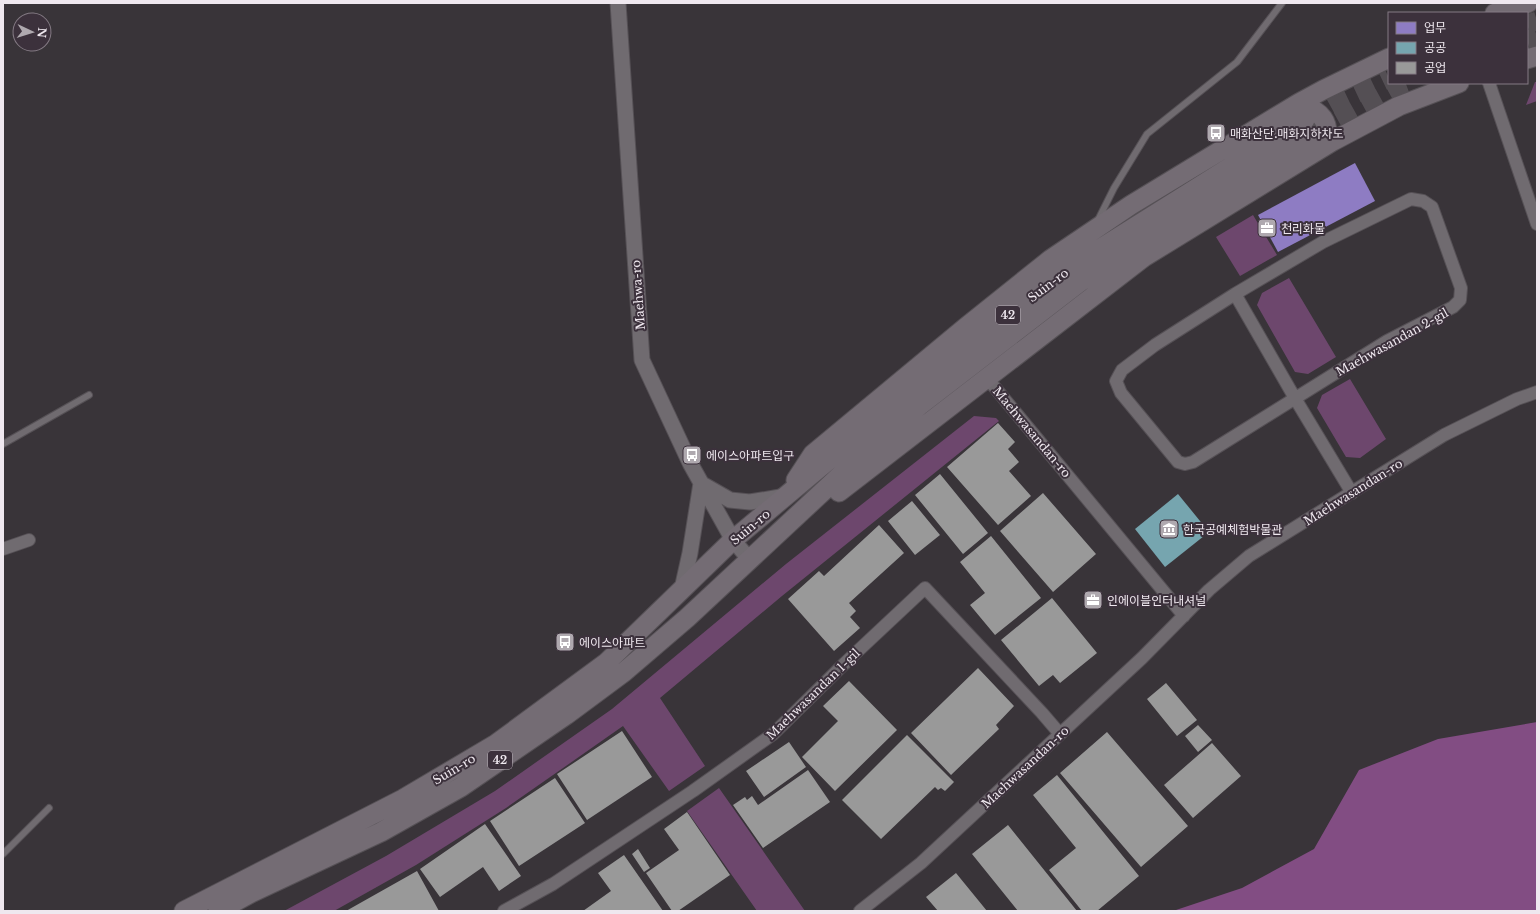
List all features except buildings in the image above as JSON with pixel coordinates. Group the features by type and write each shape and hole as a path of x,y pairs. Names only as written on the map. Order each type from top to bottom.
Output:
{"main road":[{"path":"1498,12 1528,3"},
{"path":"804,510 839,492 1144,257 1310,126 1323,90 1388,58"},
{"path":"786,496 813,454 966,327 1051,260 1131,205 1310,126 1399,106 1456,84"},
{"name":"Suin-ro","path":"184,911 403,799 496,744 606,663 733,540 933,373 1063,272 1310,126"},
{"name":"Suin-ro","path":"218,911 251,893 381,832 461,787 566,715 624,672 687,618 861,456 919,406 1080,282 1310,126"}],"street":[{"name":"Maehwa-ro","path":"618,3 642,360 690,463 733,540 750,560"},
{"path":"1489,84 1537,224"},
{"name":"Maehwasandan 2-gil","path":"1410,199 1423,201 1432,207 1461,288 1460,300 1453,307 1388,341 1327,378 1296,400 1193,462 1185,464 1178,462 1121,393 1116,381 1122,370 1155,345 1323,242 1410,199"},
{"path":"1236,294 1296,400 1352,493"},
{"name":"Maehwasandan-ro","path":"987,378 1184,616"},
{"name":"Maehwasandan-ro","path":"860,911 922,863 1142,658 1209,590 1249,556 1444,435 1517,399 1537,392"},
{"path":"682,589 690,553 701,483 730,500 750,502 786,496"},
{"path":"3,549 29,540"},
{"name":"Maehwasandan 1-gil","path":"504,911 553,884 693,792 773,734 844,663 925,588 1060,734"}],"lane":[{"path":"1093,231 1114,188 1148,134 1237,62 1282,3"},
{"path":"3,444 89,395"},
{"path":"3,854 49,808"}],"shaded area":[{"path":"1535,82 1537,82 1537,101 1526,105"},
{"path":"1253,215 1277,255 1240,276 1216,237"},
{"path":"1289,278 1336,357 1308,374 1295,372 1257,305 1262,293"},
{"path":"1350,379 1386,439 1360,458 1346,457 1317,408 1322,395"},
{"path":"974,416 996,418 999,421 782,596 660,698 705,766 669,791 623,726 506,808 416,865 334,911 284,911 386,856 495,791 612,709 786,564"},
{"path":"1537,722 1537,911 1173,911 1242,888 1314,849 1359,770 1438,739"},
{"path":"719,788 805,911 757,911 687,811"}],"tunnel":[{"path":"1528,24 1537,21"},
{"path":"1528,40 1537,37"},
{"path":"1305,120 1332,105 1388,78"},
{"path":"1313,135 1396,89 1409,84"}],"place":[{"name":"매화산단.매화지하차도","path":"1216,133"},
{"name":"천리화물","path":"1267,228"},
{"name":"에이스아파트입구","path":"692,455"},
{"name":"한국공예체험박물관","path":"1169,529"},
{"name":"인에이블인터내셔널","path":"1093,600"},
{"name":"에이스아파트","path":"565,642"}]}
